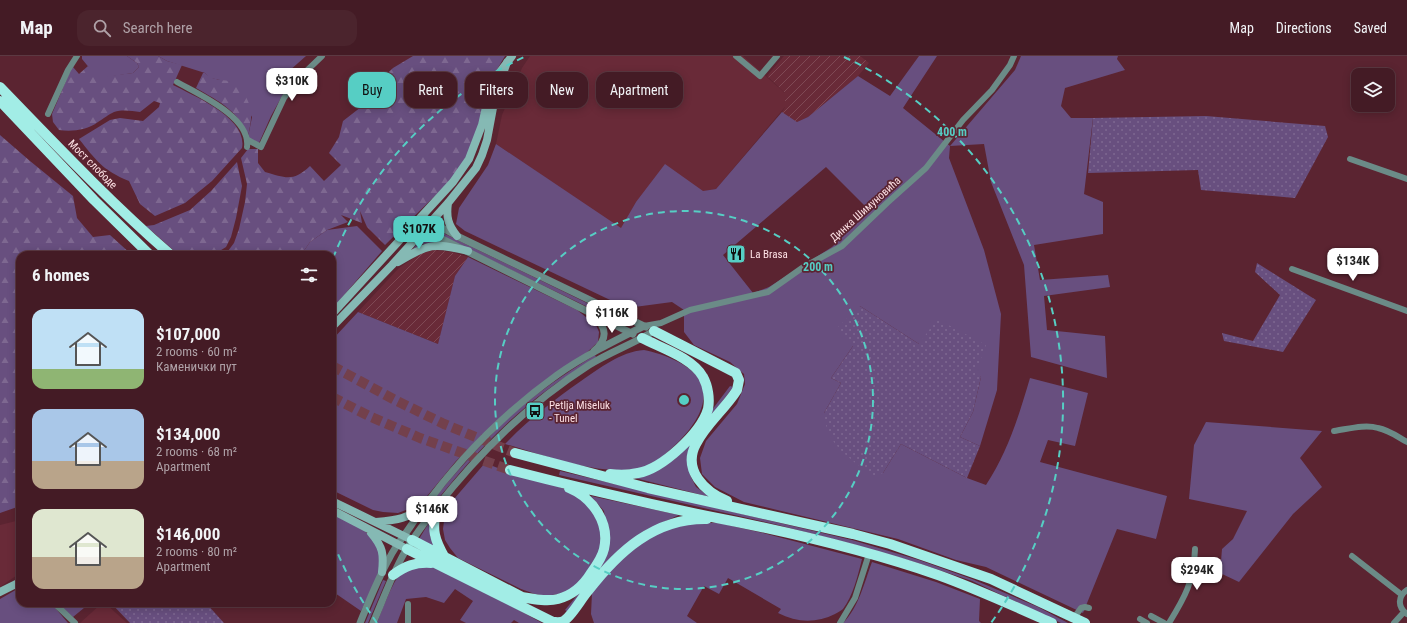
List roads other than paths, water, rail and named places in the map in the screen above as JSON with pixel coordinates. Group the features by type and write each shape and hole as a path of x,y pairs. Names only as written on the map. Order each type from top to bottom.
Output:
{"highway":[{"name":"Мост слободе","path":"0,88 126,215 167,251"},
{"path":"0,101 94,200 146,251"},
{"path":"654,331 736,372 739,383 737,390 696,443 692,461 697,478 709,492 725,501 753,510"},
{"path":"586,472 624,474 638,473 665,462 693,434 708,410 708,389 703,376 691,363 642,338"},
{"path":"515,453 648,488 753,510 882,542 927,556 982,576 1085,623"},
{"path":"510,470 707,516 734,520 874,555 938,575 978,590 1052,623"},
{"path":"402,547 442,561 522,597 536,599 558,599 570,594 580,587 599,561 604,551 605,531 598,512 591,502 573,489 551,480"},
{"path":"436,508 434,534 440,548 442,561"},
{"path":"408,538 442,561 553,622 562,622 616,559 645,536 666,525 684,520 734,520"},
{"path":"393,575 402,568 413,564 442,561"}],"main road":[{"path":"336,323 424,230 476,168 487,140 495,97 509,59"},
{"path":"336,310 423,216 453,182 469,159 482,125 490,89 509,59"},
{"path":"448,203 446,214 450,227 457,236"},
{"path":"392,265 431,246 451,247 468,252"},
{"path":"336,503 408,538"},
{"path":"375,522 402,519 425,505"},
{"path":"336,512 402,547"},
{"path":"368,529 383,553 382,572"},
{"path":"2,591 16,581"},
{"path":"2,591 16,584"}],"street":[{"path":"48,114 68,70 77,56"},
{"path":"176,82 218,104 241,126 247,144 261,147 284,98 297,80 322,56"},
{"path":"736,56 760,76 777,56"},
{"name":"Динка Шимуновића","path":"644,326 661,323 690,310 768,292 802,268 842,246 926,168 963,120 992,90 1010,65 1014,56"},
{"path":"1350,159 1407,179"},
{"path":"423,216 457,236 654,331"},
{"path":"416,223 424,230 642,338"},
{"path":"1292,269 1407,311"},
{"path":"586,358 599,346 604,337 602,325 590,312"},
{"name":"Динка Шимуновића","path":"654,331 661,323"},
{"path":"360,623 382,572 408,538 425,505 459,464 493,428 558,374 644,326"},
{"path":"408,538 436,508 468,468 502,433 532,407 591,365 654,331"},
{"path":"1334,431 1365,427 1378,428 1388,431 1407,442"},
{"path":"373,623 393,575 402,547"},
{"path":"1169,623 1189,587 1194,564 1195,549"},
{"path":"841,622 874,555"},
{"path":"1352,556 1402,594"},
{"path":"1394,623 1405,613 1400,604 1402,594 1407,590"},
{"path":"408,604 408,623"},
{"path":"58,607 75,623"},
{"path":"1074,618 1081,608 1089,608"},
{"path":"1151,616 1164,623"},
{"path":"1140,619 1147,623"}],"tunnel":[{"path":"336,368 444,424 515,453"},
{"path":"336,399 369,416 420,438 510,470"}],"place":[{"name":"La Brasa","path":"736,254"},
{"name":"Petlja Mišeluk - Tunel","path":"535,411"}]}
